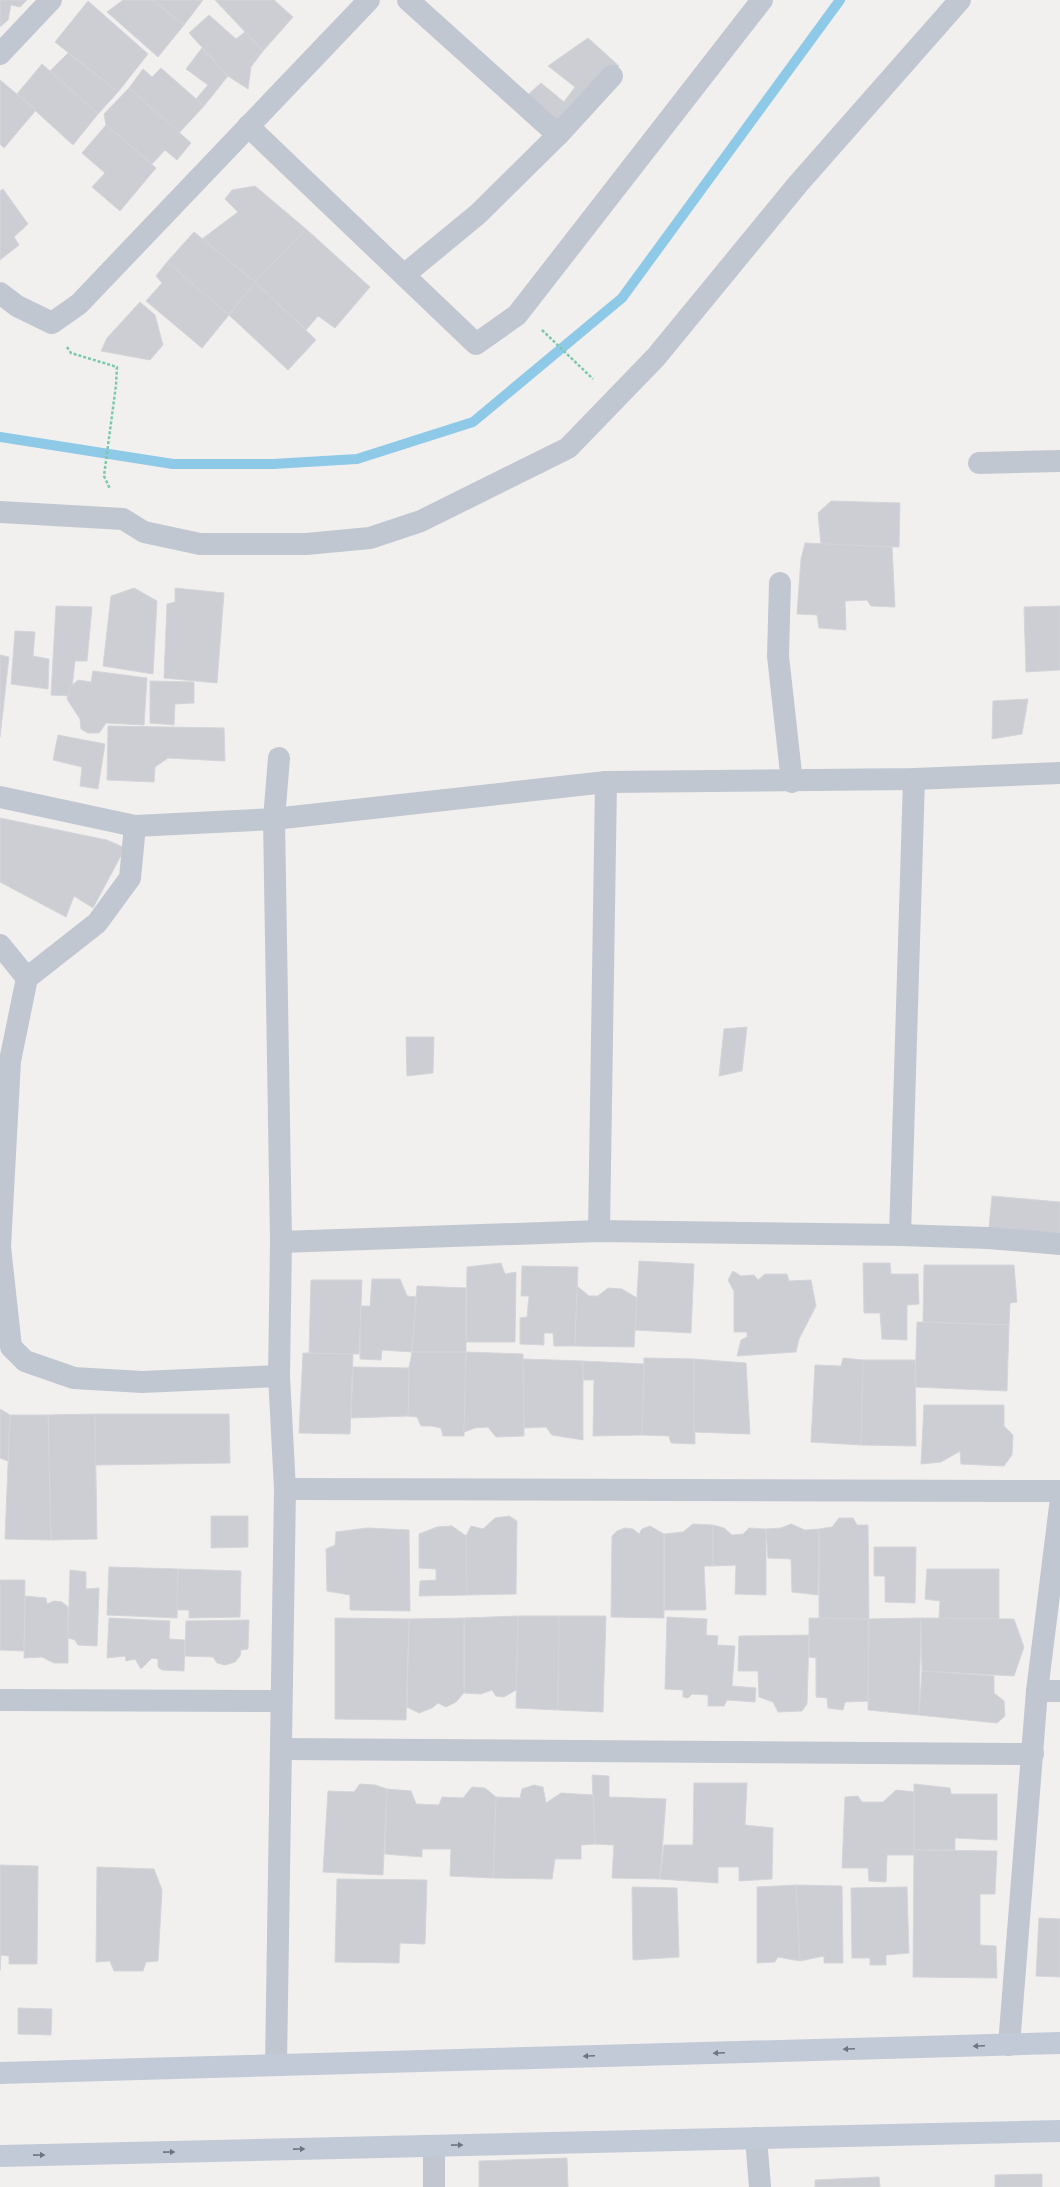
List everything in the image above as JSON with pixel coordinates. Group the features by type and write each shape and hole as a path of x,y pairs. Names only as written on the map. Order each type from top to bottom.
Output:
{"main road":[{"path":"0,2073 1060,2043"},
{"path":"0,2156 1060,2131"}],"street":[{"path":"0,54 51,0"},
{"path":"0,293 9,309 52,323 79,304 369,0"},
{"path":"408,0 558,135"},
{"path":"248,126 476,344 517,315 762,0"},
{"path":"0,512 123,519 144,532 200,544 306,544 370,538 420,521 568,448 656,356 798,184 960,0"},
{"path":"404,275 478,214 558,135 612,76"},
{"path":"979,463 1060,461"},
{"path":"780,583 778,656 792,782"},
{"path":"276,2065 285,1489 279,1376 281,1242 274,819 279,758"},
{"path":"0,798 135,826 274,819 606,782 792,782 1060,773"},
{"path":"900,1234 914,779"},
{"path":"599,1231 606,782"},
{"path":"135,826 130,878 97,923 27,978 10,1060 0,1247 12,1347 25,1361 74,1378 142,1382 279,1376"},
{"path":"0,945 27,978"},
{"path":"281,1242 599,1231 900,1234 988,1238 1060,1244"},
{"path":"285,1489 1060,1491"},
{"path":"1009,2045 1037,1691 1060,1506"},
{"path":"1037,1691 1060,1691"},
{"path":"0,1700 281,1701"},
{"path":"282,1749 1033,1754"},
{"path":"756,2138 760,2187"},
{"path":"434,2146 434,2187"}],"path":[{"path":"52,323 71,352 117,368 104,476"},
{"path":"537,325 581,366"}],"building":[{"path":"0,0 27,0 20,7 11,5 8,20 0,27"},
{"path":"123,0 152,0 184,25 158,57 107,12"},
{"path":"152,0 203,0 184,25"},
{"path":"215,0 274,0 293,17 263,51"},
{"path":"88,1 148,54 118,92 55,42"},
{"path":"209,15 236,39 245,32 263,51 251,67 248,89 228,76 189,33"},
{"path":"588,38 619,66 560,127 524,98 541,83 564,102 575,87 548,66"},
{"path":"202,48 228,76 204,106 196,99 208,85 186,69"},
{"path":"68,53 118,92 98,114 50,71"},
{"path":"42,64 98,114 73,145 17,94"},
{"path":"161,68 204,106 179,133 129,88 143,69 152,77"},
{"path":"0,80 36,110 4,148 0,144"},
{"path":"129,88 191,143 177,160 165,150 152,164 106,125 104,114"},
{"path":"106,125 156,168 120,211 92,187 105,173 82,153"},
{"path":"255,186 306,229 255,282 202,239 238,212 225,199 232,190"},
{"path":"3,189 28,224 14,237 19,245 0,260 0,191"},
{"path":"306,229 370,287 335,328 318,316 306,330 255,282"},
{"path":"194,232 255,282 229,315 167,262"},
{"path":"167,262 229,315 202,348 146,301 162,283 156,276"},
{"path":"255,282 316,340 288,370 229,315"},
{"path":"140,302 155,315 163,345 150,360 101,351 107,338"},
{"path":"831,501 900,503 899,547 821,545 818,513"},
{"path":"805,543 892,547 895,607 871,606 867,600 845,601 846,630 819,628 817,615 797,614 801,559"},
{"path":"134,588 157,601 153,674 103,666 111,596"},
{"path":"175,588 224,593 217,683 164,678 167,604 175,602"},
{"path":"56,606 92,607 87,661 75,661 71,696 51,695"},
{"path":"1060,606 1060,670 1026,672 1024,607"},
{"path":"15,631 35,632 33,656 49,659 48,689 11,684"},
{"path":"0,655 9,657 0,737"},
{"path":"93,671 147,678 144,725 106,723 99,733 88,733 81,729 80,719 67,699 70,687 78,680 91,682"},
{"path":"150,681 194,682 194,703 175,704 174,725 150,723"},
{"path":"1028,699 1022,734 992,739 993,701"},
{"path":"108,726 224,728 225,761 168,758 155,767 154,782 107,780"},
{"path":"58,735 105,744 98,789 80,786 82,767 53,760"},
{"path":"0,818 107,840 125,848 93,908 74,896 66,917 0,882"},
{"path":"747,1027 742,1071 719,1076 724,1029"},
{"path":"406,1037 434,1037 433,1073 407,1076"},
{"path":"992,1196 1060,1202 1060,1244 988,1238"},
{"path":"639,1261 694,1264 691,1333 635,1330"},
{"path":"501,1263 505,1274 516,1272 515,1342 466,1342 467,1267"},
{"path":"863,1263 890,1263 891,1274 918,1274 919,1304 907,1305 907,1340 882,1339 880,1313 864,1313"},
{"path":"924,1265 1014,1265 1017,1302 1010,1303 1009,1325 923,1322"},
{"path":"522,1266 578,1267 575,1346 554,1346 553,1333 544,1333 544,1345 520,1344 520,1318 527,1317 529,1296 521,1296"},
{"path":"733,1271 741,1276 754,1275 758,1280 765,1274 787,1274 789,1281 811,1280 816,1306 799,1339 796,1352 737,1356 741,1340 747,1337 747,1332 734,1332 734,1291 728,1280"},
{"path":"372,1279 400,1279 407,1296 416,1297 412,1352 382,1350 381,1360 360,1359 360,1306 370,1306"},
{"path":"311,1280 362,1280 359,1354 309,1353"},
{"path":"417,1286 466,1288 466,1352 412,1352"},
{"path":"577,1286 589,1296 598,1296 608,1288 622,1289 637,1298 634,1347 575,1346"},
{"path":"917,1322 1009,1325 1007,1391 915,1387"},
{"path":"412,1352 466,1352 464,1436 443,1436 441,1428 421,1426 417,1417 408,1416 409,1368"},
{"path":"466,1352 523,1354 524,1436 496,1437 488,1427 475,1428 464,1432"},
{"path":"303,1353 353,1354 350,1434 299,1433"},
{"path":"644,1358 694,1359 695,1444 671,1443 669,1436 642,1435"},
{"path":"843,1358 863,1360 861,1445 811,1442 815,1365 841,1366"},
{"path":"523,1359 583,1361 583,1440 552,1435 546,1427 524,1428"},
{"path":"694,1359 746,1363 750,1434 694,1432"},
{"path":"863,1360 915,1360 916,1446 861,1445"},
{"path":"583,1361 644,1364 642,1435 593,1436 594,1380 583,1380"},
{"path":"353,1367 409,1368 408,1416 351,1418"},
{"path":"924,1405 1004,1405 1004,1426 1013,1435 1012,1455 1004,1466 961,1464 960,1451 941,1462 921,1464"},
{"path":"0,1409 10,1415 8,1461 0,1458"},
{"path":"95,1414 97,1539 51,1540 48,1415"},
{"path":"95,1414 229,1414 230,1463 95,1465"},
{"path":"10,1415 48,1415 51,1540 5,1539"},
{"path":"211,1516 248,1516 248,1547 211,1548"},
{"path":"509,1516 517,1521 516,1594 467,1595 466,1536 471,1526 483,1529 495,1518"},
{"path":"839,1518 853,1518 857,1525 868,1525 869,1619 819,1619 819,1529 832,1527"},
{"path":"693,1524 713,1525 713,1566 704,1566 706,1610 664,1610 664,1534 683,1532"},
{"path":"791,1524 805,1530 819,1529 818,1595 792,1592 791,1559 768,1558 766,1529 781,1528"},
{"path":"713,1525 724,1528 732,1535 743,1534 749,1528 766,1529 766,1595 735,1594 736,1565 713,1566"},
{"path":"452,1526 466,1536 467,1595 419,1596 420,1581 436,1580 436,1569 419,1568 419,1534 437,1527"},
{"path":"650,1526 664,1534 664,1618 611,1617 612,1536 617,1531 625,1528 633,1529 639,1534 642,1529"},
{"path":"367,1528 409,1530 410,1611 350,1610 350,1595 327,1591 326,1549 335,1545 336,1532"},
{"path":"874,1547 916,1547 915,1603 885,1602 885,1576 874,1576"},
{"path":"109,1567 178,1569 177,1618 107,1615"},
{"path":"178,1569 241,1571 240,1617 189,1618 189,1610 177,1610"},
{"path":"927,1569 999,1569 999,1619 939,1619 940,1601 925,1599"},
{"path":"70,1570 86,1572 86,1589 99,1588 97,1646 78,1645 75,1640 68,1638"},
{"path":"0,1580 25,1580 24,1651 0,1650"},
{"path":"25,1596 46,1598 47,1604 54,1601 62,1602 68,1607 68,1663 54,1663 42,1657 24,1658"},
{"path":"518,1616 559,1616 558,1710 516,1708"},
{"path":"518,1616 516,1690 504,1697 496,1696 492,1690 481,1694 464,1693 464,1618"},
{"path":"559,1616 606,1616 603,1712 558,1710"},
{"path":"667,1617 707,1619 706,1635 718,1636 717,1645 735,1646 732,1686 756,1688 755,1702 727,1700 724,1706 708,1706 708,1695 692,1694 688,1698 683,1697 683,1690 665,1689"},
{"path":"109,1618 170,1621 169,1639 185,1640 184,1671 162,1670 158,1667 158,1659 152,1658 141,1669 135,1659 126,1661 125,1656 107,1658"},
{"path":"335,1618 409,1619 406,1720 335,1719"},
{"path":"464,1618 464,1693 456,1702 446,1707 438,1703 432,1708 419,1713 407,1707 409,1619"},
{"path":"809,1618 869,1619 868,1701 845,1702 843,1710 828,1708 827,1698 816,1697 816,1658 809,1657"},
{"path":"921,1618 1014,1619 1024,1647 1014,1676 922,1671"},
{"path":"921,1618 919,1715 868,1710 869,1619"},
{"path":"249,1620 248,1649 241,1650 240,1656 235,1662 225,1665 217,1663 213,1657 185,1656 186,1621"},
{"path":"809,1635 807,1704 802,1711 778,1712 773,1702 759,1697 758,1671 738,1671 739,1636"},
{"path":"922,1671 994,1676 994,1693 1004,1701 1005,1716 997,1723 919,1715"},
{"path":"592,1775 609,1776 609,1797 666,1799 660,1879 612,1878 614,1845 595,1844"},
{"path":"694,1783 747,1783 745,1825 773,1828 772,1879 739,1881 739,1867 718,1867 718,1883 660,1879 664,1845 693,1845"},
{"path":"360,1784 375,1785 387,1789 383,1875 323,1872 328,1791 354,1792"},
{"path":"914,1784 950,1788 951,1794 997,1794 997,1840 955,1838 955,1850 914,1850"},
{"path":"534,1785 543,1787 546,1803 561,1793 593,1795 595,1844 581,1845 581,1859 555,1859 552,1879 493,1878 496,1797 520,1798 522,1789"},
{"path":"472,1787 485,1788 496,1797 493,1878 450,1876 451,1849 422,1849 422,1857 385,1854 387,1789 411,1791 416,1804 439,1805 442,1797 463,1798"},
{"path":"896,1790 914,1792 914,1855 887,1855 886,1882 869,1881 868,1868 842,1868 845,1797 858,1796 862,1802 883,1802"},
{"path":"914,1850 997,1851 995,1894 980,1894 980,1945 996,1946 997,1978 913,1977"},
{"path":"0,1865 38,1866 37,1964 9,1964 9,1956 1,1955 0,1971"},
{"path":"97,1867 154,1869 162,1890 158,1961 146,1962 143,1971 114,1971 110,1961 96,1962"},
{"path":"337,1879 427,1880 425,1944 400,1943 399,1963 335,1962"},
{"path":"796,1885 842,1886 843,1963 824,1963 824,1956 800,1961"},
{"path":"796,1885 800,1961 778,1957 775,1962 757,1963 757,1887"},
{"path":"632,1887 677,1888 679,1957 633,1960"},
{"path":"907,1887 909,1953 886,1955 886,1965 870,1965 870,1958 852,1958 851,1888"},
{"path":"1039,1918 1060,1919 1060,1977 1036,1976"},
{"path":"18,2008 52,2009 51,2035 18,2034"},
{"path":"567,2158 568,2187 479,2187 479,2161"},
{"path":"1042,2174 1042,2187 995,2187 995,2175"},
{"path":"879,2177 880,2187 815,2187 815,2180"}],"waterway":[{"path":"0,437 173,464 273,464 357,459 473,422 622,298 840,0"}]}
